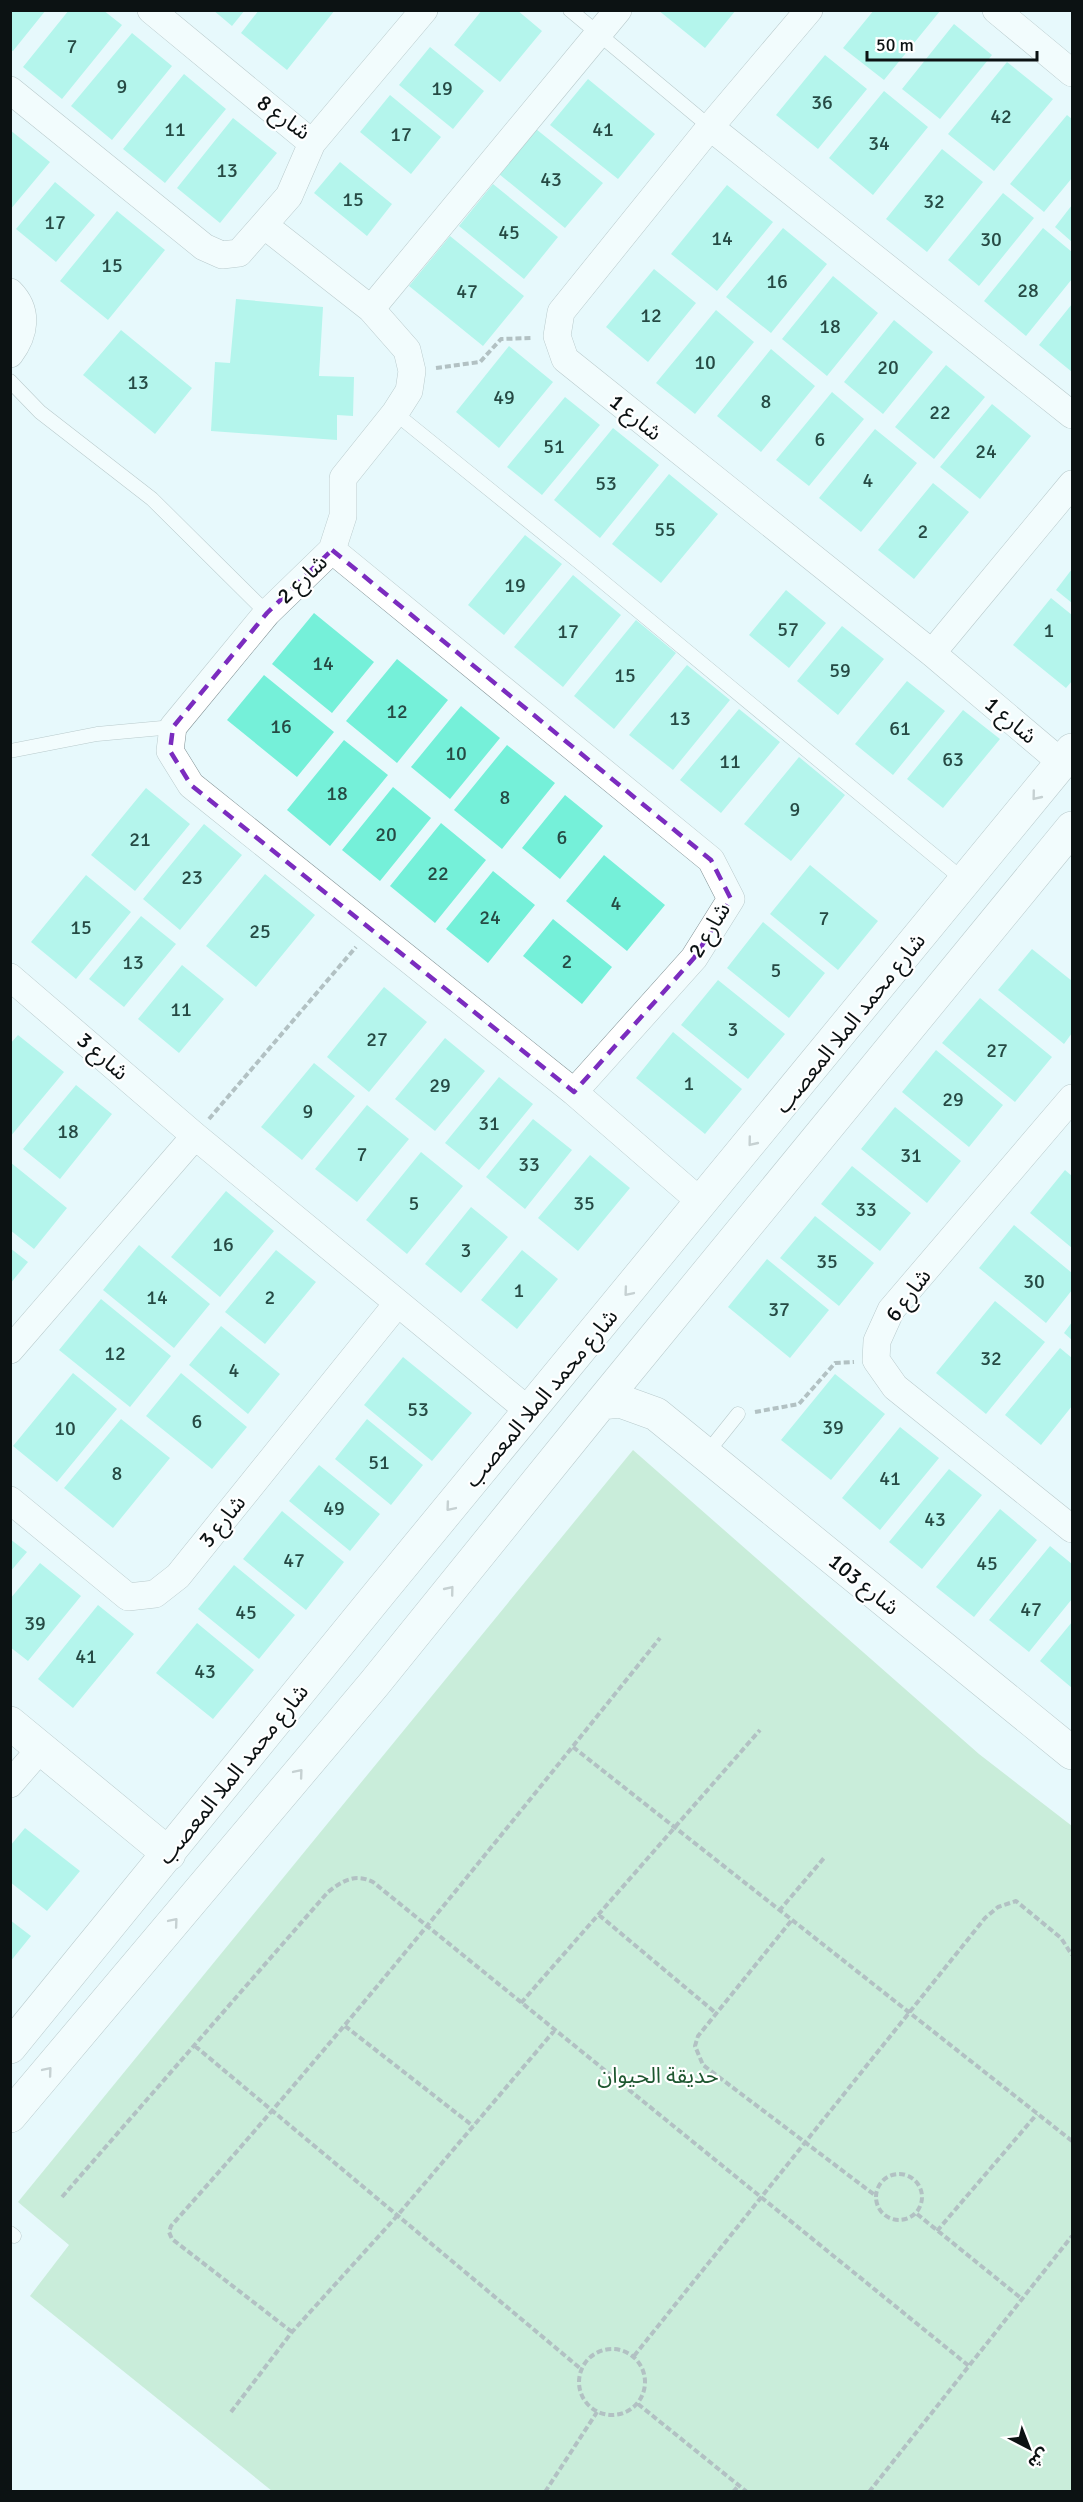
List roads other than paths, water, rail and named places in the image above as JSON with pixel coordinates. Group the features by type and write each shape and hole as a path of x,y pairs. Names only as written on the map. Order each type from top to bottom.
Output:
{"street":[{"name":"شارع 8","path":"151,10 312,143 424,10"},
{"path":"371,309 618,10"},
{"path":"809,10 710,127 1072,416"},
{"path":"996,10 1072,73"},
{"path":"10,90 204,247 222,255 239,253 289,196 312,143"},
{"name":"شارع 1","path":"710,127 561,312 557,336 565,359 932,654 1067,757"},
{"path":"264,225 371,309 407,350 412,371 409,391 395,413 343,478 343,516 332,550"},
{"path":"10,292 24,316 21,340 10,354"},
{"path":"932,654 1072,484"},
{"name":"شارع 2","path":"173,727 267,613 332,550 711,860 731,899 694,958 574,1092"},
{"path":"173,727 170,751 191,785 574,1092 702,1203"},
{"name":"شارع محمد الملا المعصب","path":"10,2047 382,1590 1067,757"},
{"path":"10,2116 374,1684 1072,828"},
{"path":"962,886 961,907 973,918 990,920 1004,910"},
{"name":"شارع 3","path":"10,977 195,1136 529,1411"},
{"name":"شارع 6","path":"1071,1524 895,1387 876,1360 877,1341 891,1310 1072,1098"},
{"path":"10,1350 195,1136"},
{"name":"شارع 3","path":"10,1500 128,1597 155,1594 178,1576 397,1304"},
{"name":"شارع 103","path":"637,1360 638,1380 656,1414"},
{"name":"شارع 103","path":"601,1403 620,1401 656,1414 1072,1753"},
{"path":"382,1590 381,1606 388,1620 402,1629 418,1629"},
{"path":"340,1642 356,1644 368,1654 374,1668 374,1684"},
{"path":"10,1723 169,1854"},
{"path":"10,1784 41,1748"}],"lane":[{"path":"570,10 710,127"},
{"path":"10,381 40,412 152,499 267,613"},
{"path":"395,413 602,581 962,886"},
{"path":"10,751 97,734 173,727"},
{"path":"706,1454 738,1414"}],"park label":[{"name":"حديقة الحيوان","path":"658,2075"}]}
